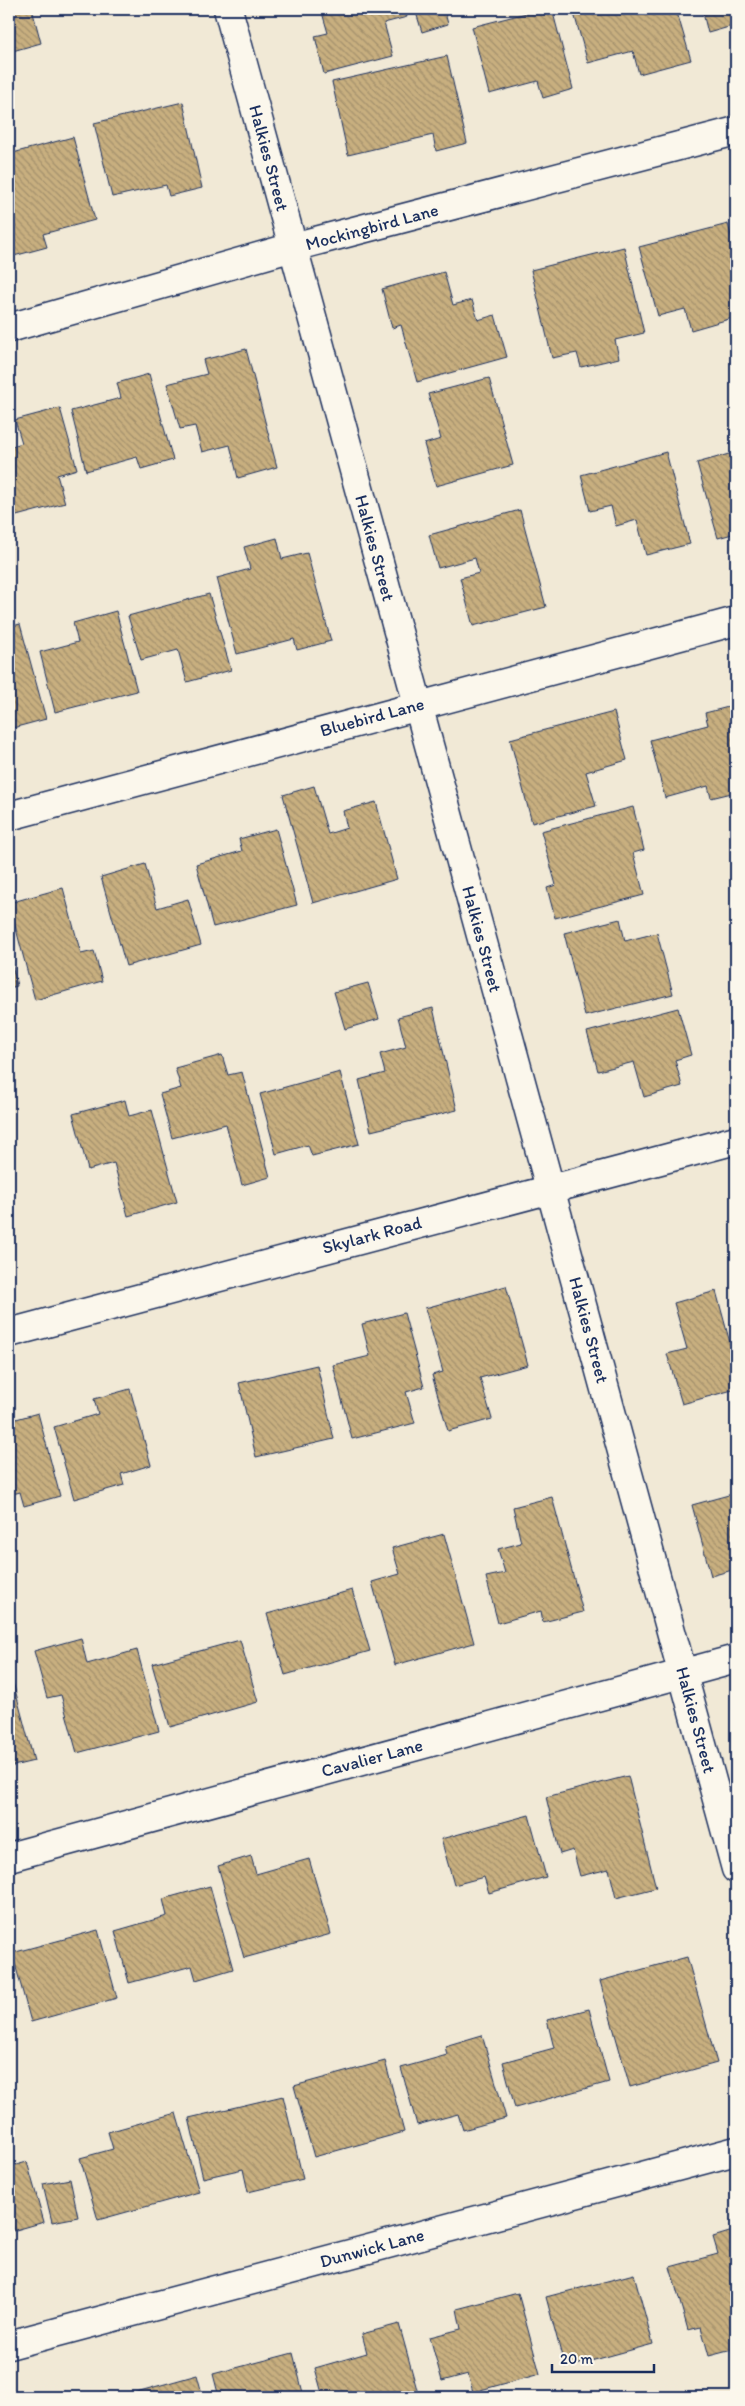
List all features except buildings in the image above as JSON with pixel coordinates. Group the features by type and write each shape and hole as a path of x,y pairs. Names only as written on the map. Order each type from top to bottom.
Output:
{"street":[{"name":"Halkies Street","path":"228,9 736,1869"},
{"name":"Mockingbird Lane","path":"9,328 293,247 736,131"},
{"name":"Bluebird Lane","path":"9,816 736,621"},
{"name":"Skylark Road","path":"9,1333 550,1187 736,1140"},
{"name":"Cavalier Lane","path":"9,1857 736,1659"},
{"name":"Dunwick Lane","path":"9,2345 736,2150"}]}
